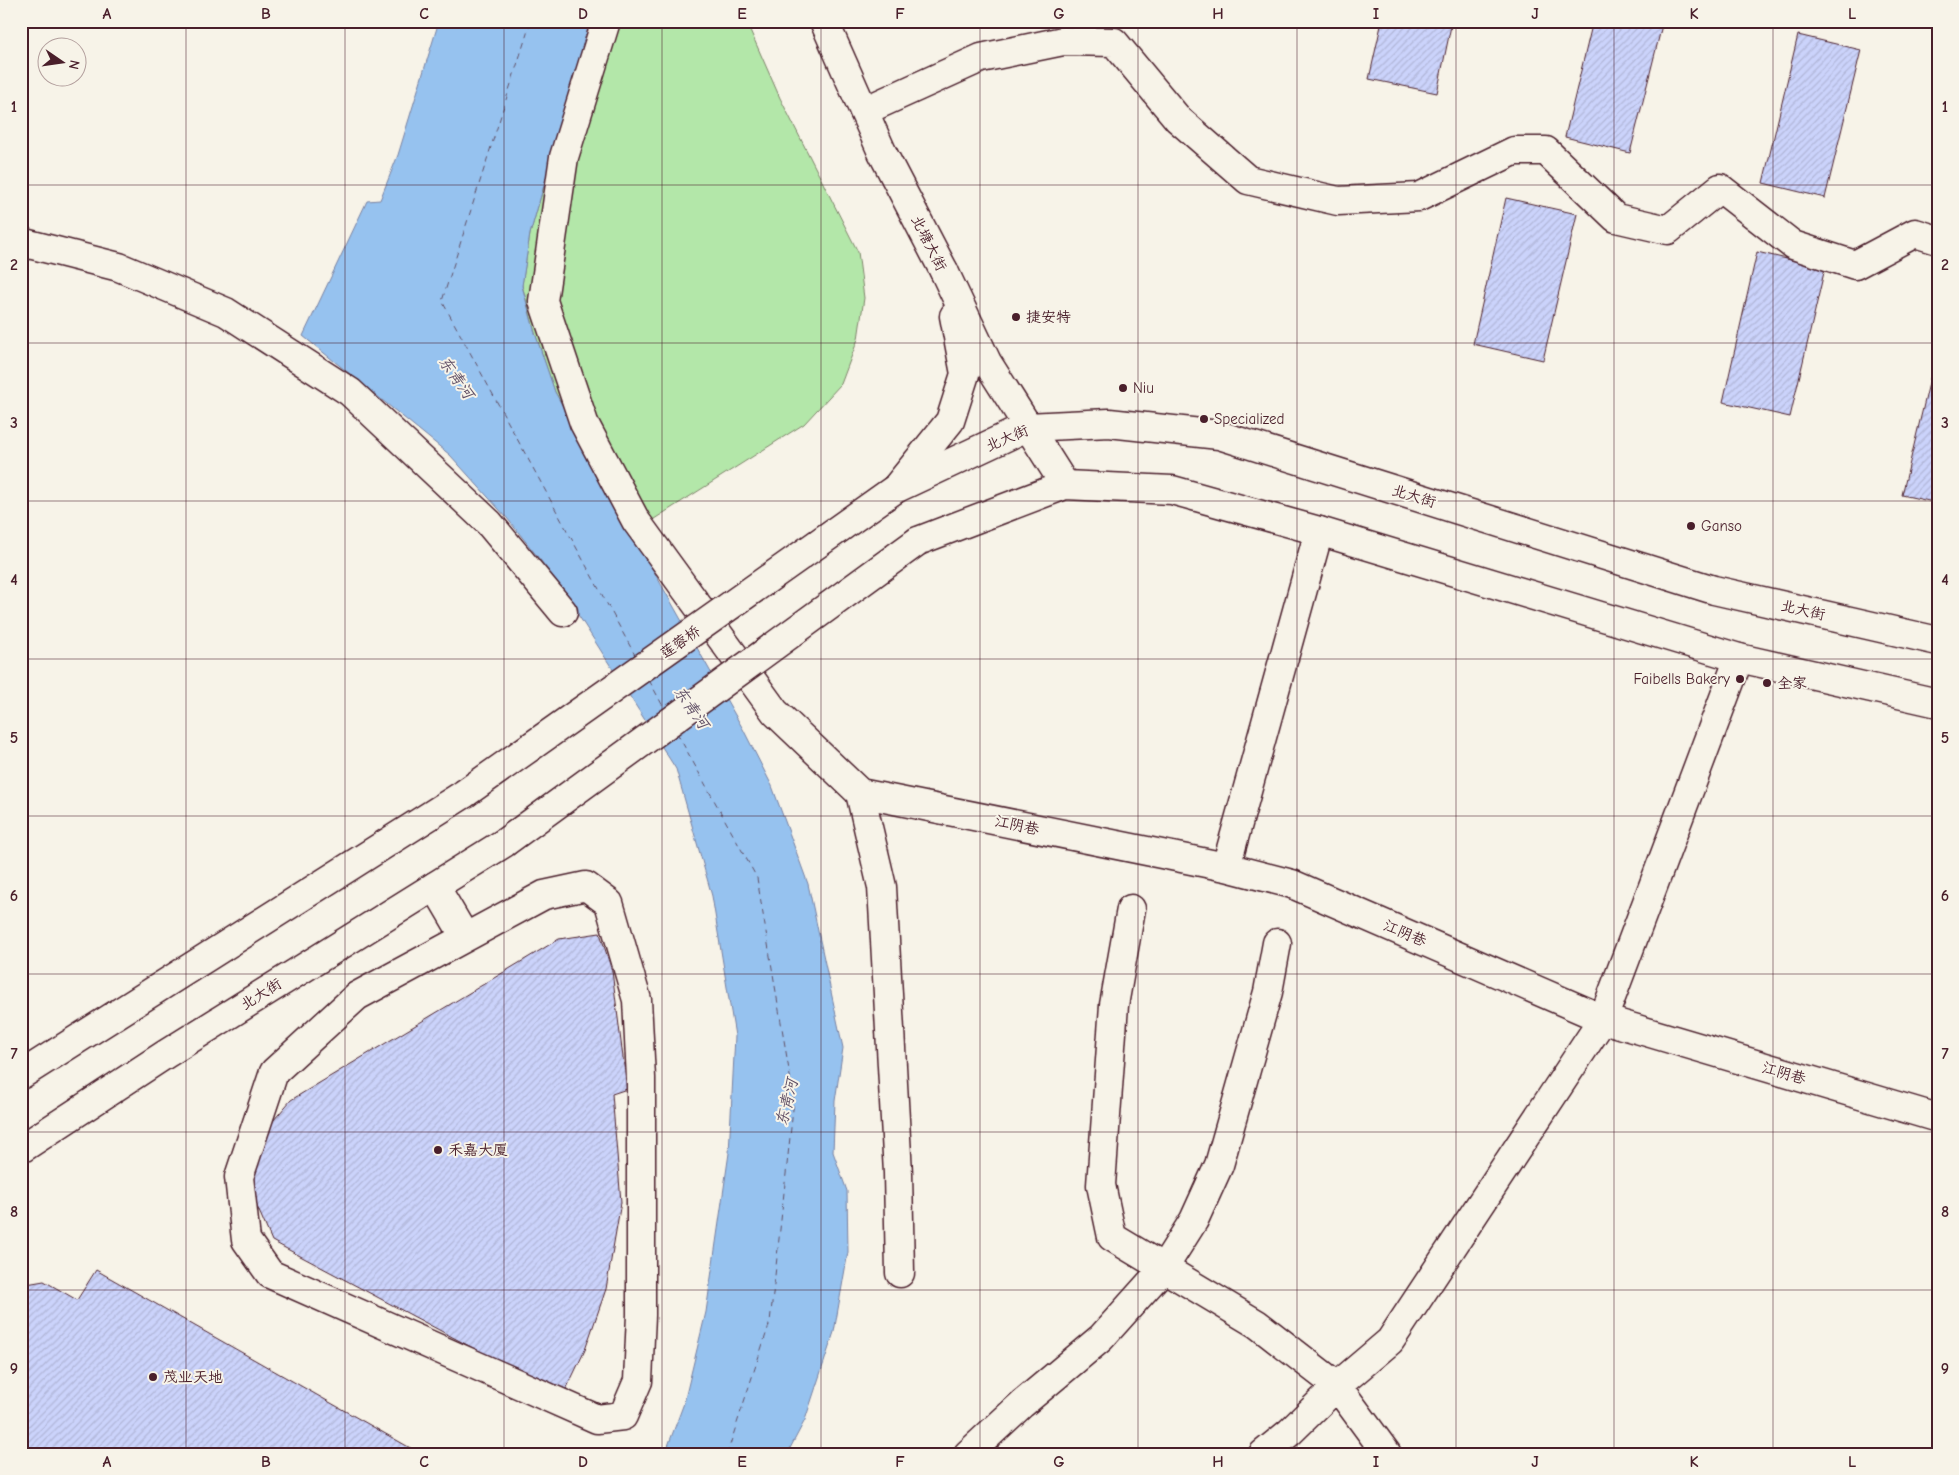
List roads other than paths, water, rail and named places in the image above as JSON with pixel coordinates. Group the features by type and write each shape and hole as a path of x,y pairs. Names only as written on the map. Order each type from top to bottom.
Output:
{"street":[{"path":"606,21 564,157 543,301 584,422 636,521 775,712 860,793 882,887 898,1173 900,1273"},
{"name":"北塘大街","path":"824,21 882,152 944,271 966,374 950,422 895,489"},
{"path":"864,111 981,58 1063,42 1114,42 1178,118 1248,180 1338,201 1419,197 1514,151 1546,151 1616,218 1668,230 1720,188 1793,246 1855,265 1915,232 1938,240"},
{"path":"21,242 119,267 226,312 350,392 490,523 563,612"},
{"path":"944,271 986,362 1065,485 1172,490 1319,531 1739,658 1938,703"},
{"name":"北大街","path":"895,489 1027,427 1109,423 1219,435 1714,590 1938,641"},
{"name":"北大街","path":"21,1148 166,1054 504,843 918,541 1065,485"},
{"name":"莲蓉桥","path":"21,1075 464,794 895,489"},
{"path":"1226,867 1319,531"},
{"path":"1263,1454 1290,1432 1337,1386 1390,1340 1603,1019 1739,658"},
{"name":"江阴巷","path":"860,793 1226,867 1292,884 1603,1019 1938,1118"},
{"path":"435,886 465,937"},
{"path":"586,886 609,903 637,1000 641,1078 641,1315 638,1380 623,1416 596,1419 270,1274 246,1240 239,1177 274,1072 358,996 465,937 544,895 586,886"},
{"path":"1131,909 1114,1005 1100,1185 1112,1237 1257,1324 1337,1386 1387,1454"},
{"path":"968,1454 1022,1404 1102,1338 1163,1269 1194,1220 1219,1165 1268,992 1277,943"}],"water":[{"name":"东青河","path":"439,21 591,21 530,234 522,286 535,333 555,392 743,729 772,786 808,884 843,1048 835,1101 833,1152 847,1191 848,1252 834,1332 805,1420 787,1454 665,1454 684,1403 706,1312 729,1153 735,1036 712,896 676,769 556,580 507,518 450,455 303,336 367,201 380,200 398,155"}],"place":[{"name":"捷安特","path":"1016,317"},
{"name":"Niu","path":"1123,388"},
{"name":"Specialized","path":"1204,419"},
{"name":"Ganso","path":"1691,526"},
{"name":"Faibells Bakery","path":"1740,679"},
{"name":"全家","path":"1767,683"},
{"name":"禾嘉大厦","path":"438,1150"},
{"name":"茂业天地","path":"153,1377"}]}
